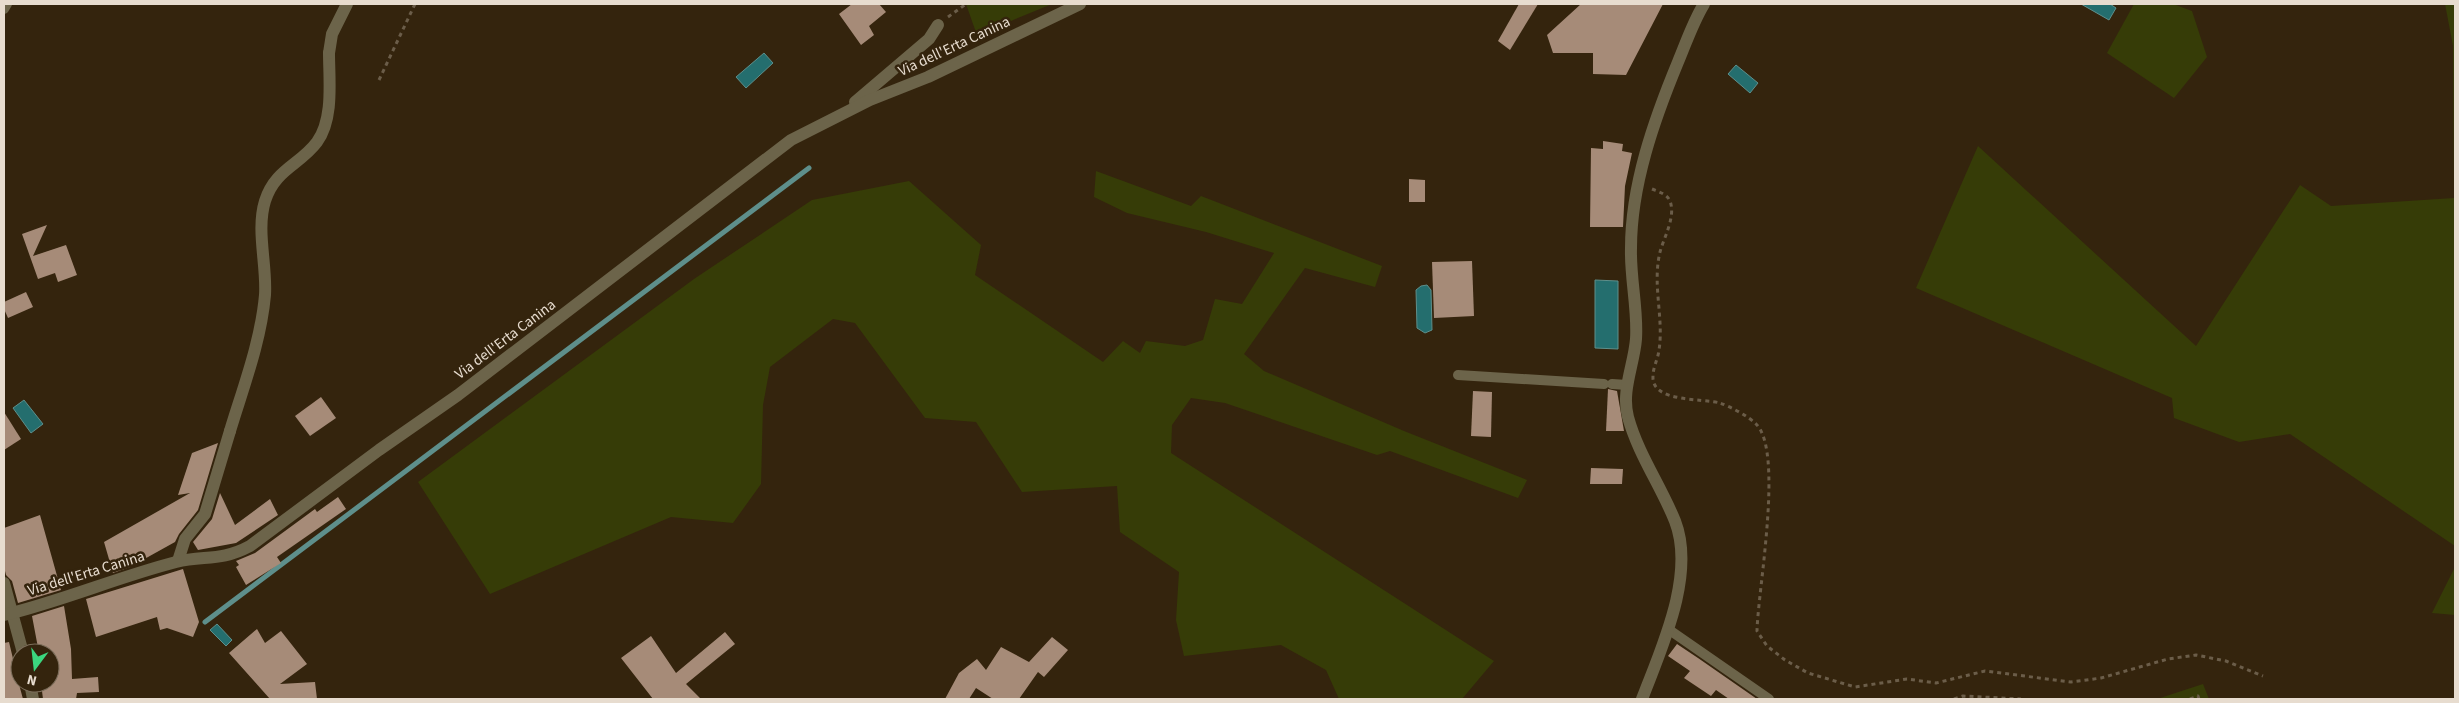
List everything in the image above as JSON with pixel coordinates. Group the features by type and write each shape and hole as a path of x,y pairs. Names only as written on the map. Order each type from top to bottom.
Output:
{"street":[{"path":"178,562 186,539 205,514 254,347 264,303 266,280 262,220 265,200 273,184 284,169 316,143 324,129 328,111 328,53 332,34 347,4"},
{"name":"Via dell'Erta Canina","path":"9,614 178,562 235,554 250,546 379,450 458,396 791,140 870,100 928,78 1080,4"},
{"path":"1642,699 1675,606 1679,577 1680,540 1675,521 1644,458 1628,417 1627,385 1636,338 1631,248 1638,187 1661,103 1704,4"},
{"name":"Via dell'Erta Canina","path":"840,116 929,39 938,24"},
{"path":"4,583 9,614 19,643"}],"lane":[{"path":"4,9 7,4"},
{"path":"1458,376 1627,385"},
{"path":"1668,629 1770,699"}],"path":[{"path":"379,80 415,4"},
{"path":"938,24 966,4"},
{"path":"1638,187 1665,194 1670,202 1671,218 1660,253 1656,274 1660,350 1652,376 1654,385 1659,391 1682,399 1720,403 1754,422 1763,432 1770,475 1757,631 1766,646 1785,660 1808,673 1855,687 1907,679 1936,683 1986,671 2071,682 2101,678 2168,659 2196,655 2226,661 2263,676"},
{"path":"1954,699 1963,696 2021,699"},
{"path":"2190,699 2198,696 2199,699"}],"green space":[{"path":"966,4 1052,4 1013,20 979,41"},
{"path":"2134,4 2173,4 2192,11 2207,57 2174,98 2107,53"},
{"path":"2445,4 2455,4 2455,546 2290,434 2239,442 2174,418 2172,398 1916,288 1978,146 2196,346 2300,185 2331,206 2454,198 2453,46"},
{"path":"1096,171 1191,206 1201,196 1382,266 1375,287 1305,268 1244,354 1264,371 1404,431 1527,480 1518,498 1390,451 1377,455 1225,403 1191,398 1172,425 1171,453 1494,661 1462,699 1339,699 1326,670 1281,645 1184,656 1176,620 1179,572 1120,532 1117,486 1022,492 976,422 925,418 855,323 833,319 770,367 763,405 761,484 733,523 671,517 490,594 418,482 694,279 812,200 909,181 981,245 975,275 1103,362 1123,341 1140,353 1146,341 1185,346 1203,340 1215,299 1242,304 1274,253 1206,232 1127,213 1094,197"},
{"path":"2455,567 2455,615 2432,613"},
{"path":"2203,684 2209,699 2157,699"}],"water":[{"path":"2081,4 2110,4 2116,8 2109,20"},
{"path":"764,53 773,63 746,88 736,77"},
{"path":"1736,65 1758,83 1750,93 1728,74"},
{"path":"1595,280 1618,281 1618,349 1595,348"},
{"path":"1427,285 1431,290 1432,330 1425,333 1417,328 1416,290 1421,286"},
{"path":"24,400 43,424 31,433 13,408"},
{"path":"217,624 232,640 226,646 210,630"}],"building":[{"path":"852,4 879,4 886,12 869,26 874,35 861,45 839,14"},
{"path":"1519,4 1538,4 1510,50 1498,41"},
{"path":"1581,4 1663,4 1626,75 1593,74 1593,53 1553,53 1547,35"},
{"path":"1603,141 1623,144 1622,151 1632,153 1625,186 1623,227 1590,227 1591,148 1603,149"},
{"path":"1409,179 1425,180 1425,202 1409,202"},
{"path":"47,225 33,256 66,245 77,275 58,282 55,273 38,279 22,234"},
{"path":"1472,261 1474,316 1434,318 1432,262"},
{"path":"26,292 33,307 8,318 4,309 4,302"},
{"path":"1608,389 1617,391 1624,431 1606,431"},
{"path":"1473,391 1492,392 1491,437 1471,436"},
{"path":"321,397 336,418 310,436 295,416"},
{"path":"4,412 21,439 4,450"},
{"path":"218,443 198,510 175,542 130,567 113,573 104,542 190,493 178,495 192,453"},
{"path":"1591,468 1623,469 1622,484 1590,484"},
{"path":"220,493 235,525 270,499 278,515 236,543 198,550 193,542 212,519"},
{"path":"338,497 346,509 277,557 281,563 246,585 236,567 239,565 236,561 255,553 315,509 317,512"},
{"path":"40,515 61,590 18,603 12,581 6,575 4,567 4,528"},
{"path":"183,569 199,622 193,637 167,628 160,630 157,617 96,637 86,599"},
{"path":"64,606 71,649 72,679 98,677 99,692 77,693 76,699 43,699 42,693 60,693 60,643 37,643 32,616"},
{"path":"257,629 265,643 281,631 307,664 280,684 315,682 317,699 270,699 229,653"},
{"path":"725,632 735,644 686,684 701,699 653,699 621,658 651,636 676,673"},
{"path":"1052,637 1068,650 1044,677 1038,672 1019,699 993,699 976,688 969,699 945,699 959,673 977,659 986,670 1001,647 1029,662"},
{"path":"9,642 10,646 10,693 22,693 23,699 4,699 4,643"},
{"path":"1677,644 1757,699 1729,699 1716,690 1711,696 1684,678 1690,671 1668,656"}],"waterway":[{"path":"205,622 809,168"}]}
